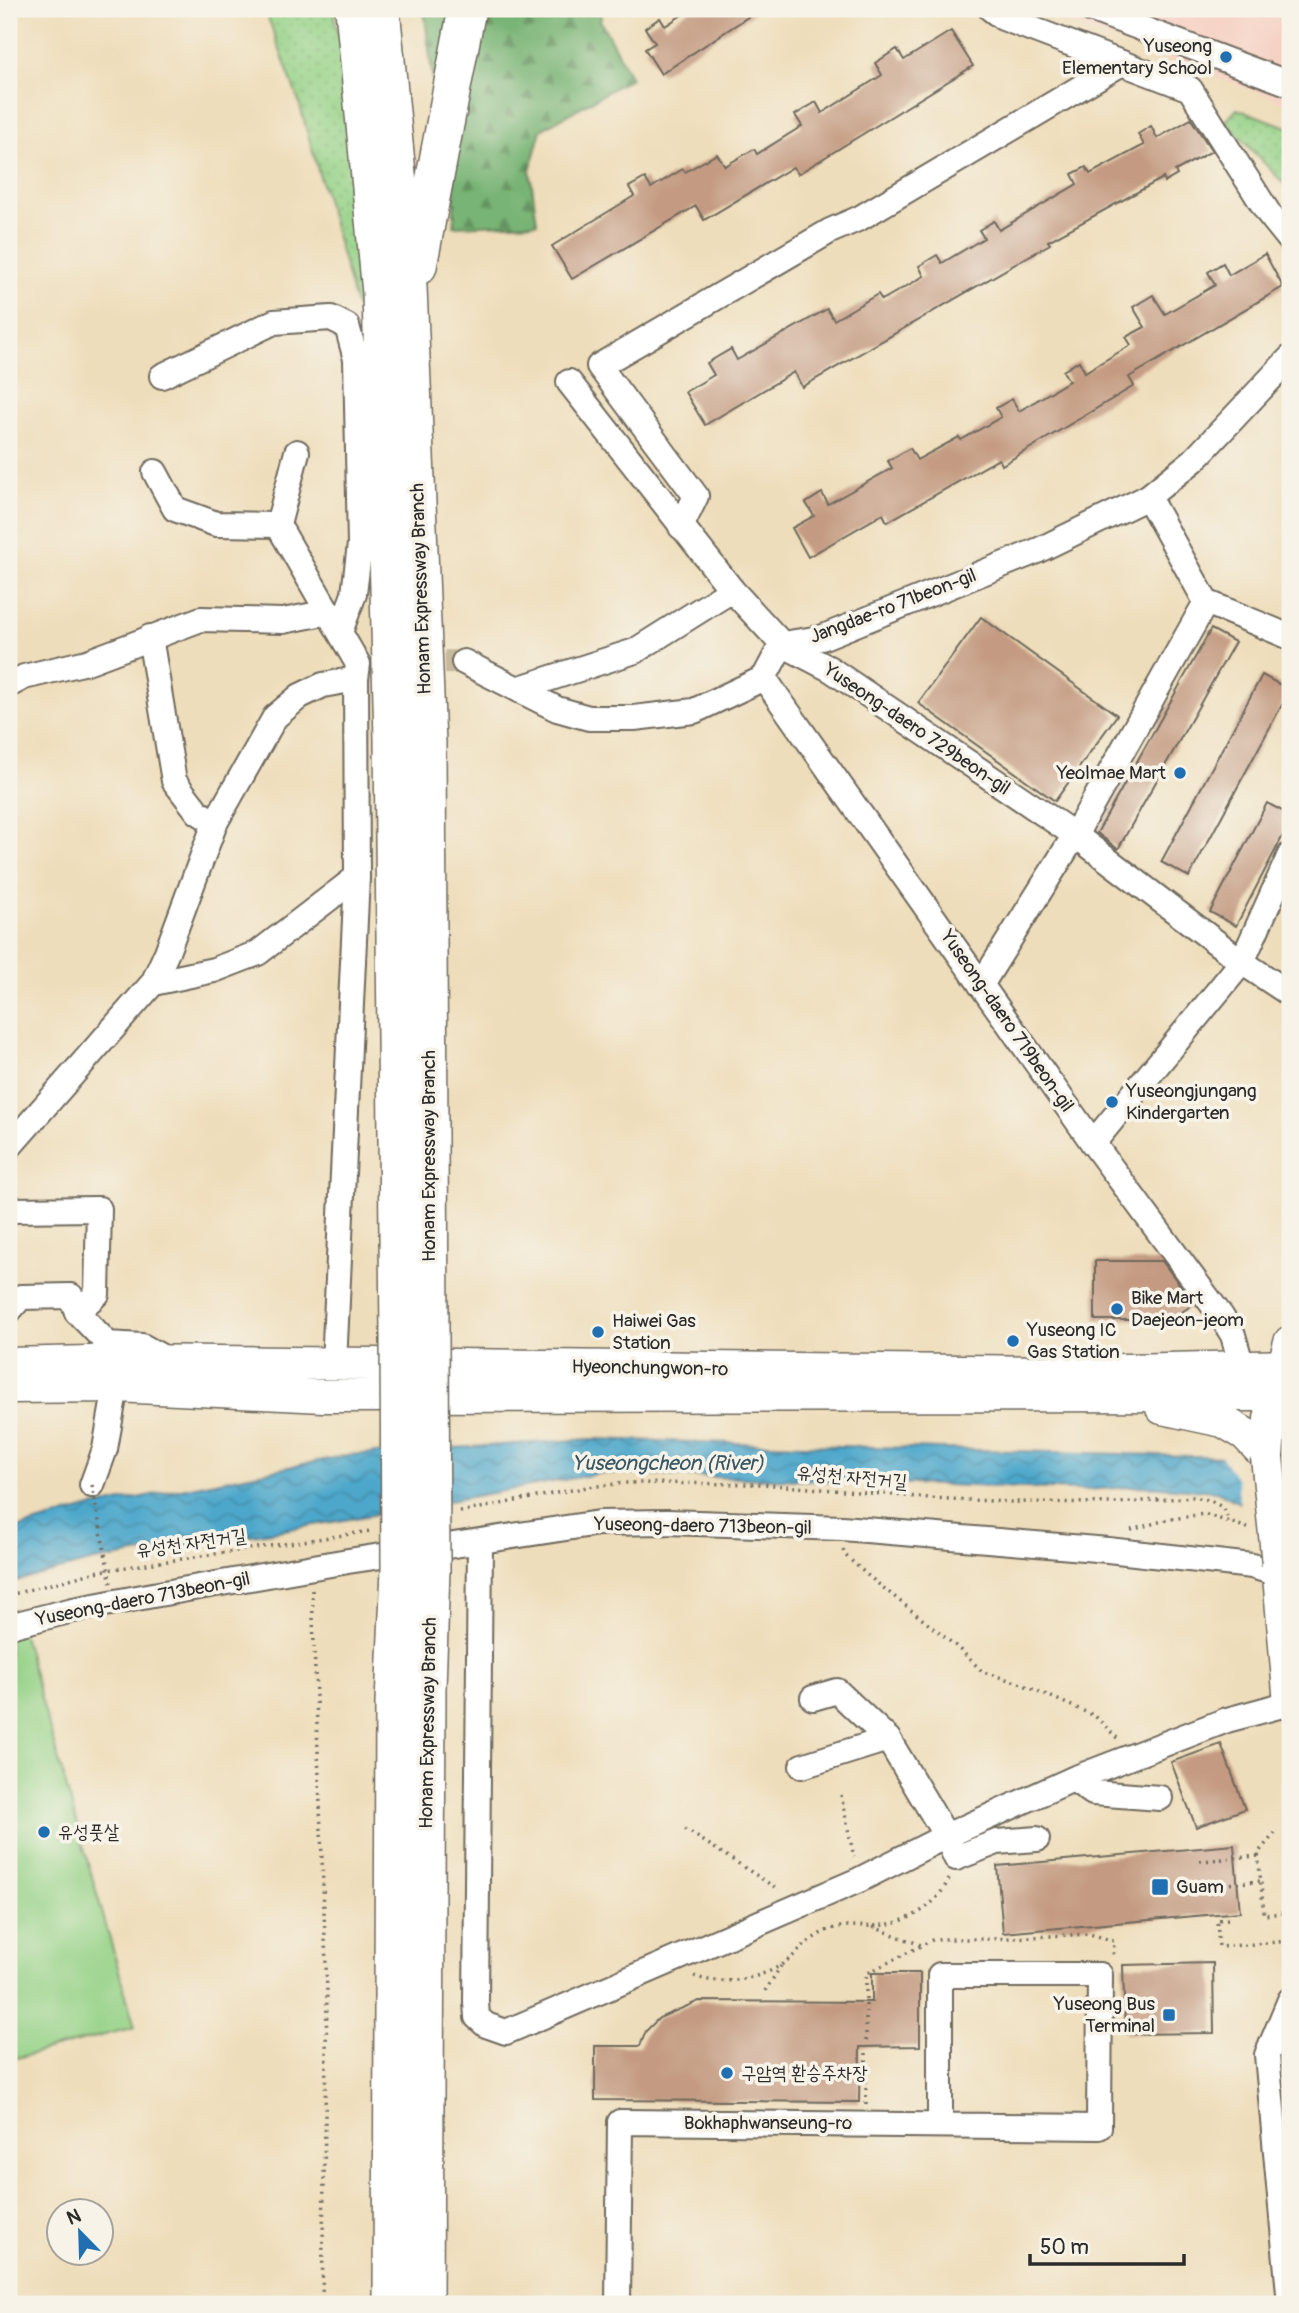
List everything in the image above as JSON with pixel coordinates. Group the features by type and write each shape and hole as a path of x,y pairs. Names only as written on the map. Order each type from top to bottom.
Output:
{"highway":[{"name":"Honam Expressway Branch","path":"354,9 381,307 414,1334"},
{"name":"Honam Expressway Branch","path":"381,9 410,318 427,743 414,1334 415,1570 427,1688 424,2304"},
{"path":"410,318 467,9"},
{"name":"Honam Expressway Branch","path":"392,2304 394,1716 415,1570"}],"main road":[{"name":"Hyeonchungwon-ro","path":"9,1364 174,1362 1044,1372 1242,1367 1286,1373"},
{"path":"1043,1394 1286,1373 1269,1419 1268,1457 1290,1704"},
{"name":"Hyeonchungwon-ro","path":"9,1387 116,1385 323,1396 1043,1394"},
{"path":"1043,1394 1149,1406 1223,1421 1245,1434 1268,1457"}],"street":[{"path":"991,9 1003,18 1190,89 1269,214 1290,240"},
{"path":"1090,9 1290,84"},
{"path":"681,527 696,496 599,366 830,231 860,218 1122,64"},
{"path":"162,376 274,322 331,318 347,326 356,359 360,544 354,594 335,622"},
{"name":"Jangdae-ro 71beon-gil","path":"782,644 821,638 1039,550 1148,497 1194,460 1290,358"},
{"name":"Yuseong-daero 729beon-gil","path":"569,382 732,590 782,644 830,668 1075,835 1242,962 1290,994"},
{"path":"297,452 278,525 363,669 357,877 334,1364"},
{"path":"155,472 175,509 216,524 278,525"},
{"path":"1148,497 1206,601 1290,637"},
{"path":"520,688 635,651 732,590"},
{"path":"981,985 1075,835 1206,601"},
{"path":"9,685 24,677 87,662 201,619 335,622"},
{"path":"150,637 174,780 198,812 215,823"},
{"path":"464,662 557,709 589,718 634,718 694,711 764,678 782,644"},
{"path":"9,1147 153,983 215,823 275,717 300,696 363,669"},
{"name":"Yuseong-daero 719beon-gil","path":"764,678 1093,1143 1222,1316 1233,1335 1242,1367"},
{"path":"1093,1143 1242,962 1290,855"},
{"path":"153,983 214,970 258,953 357,877"},
{"path":"9,1210 99,1209 97,1294 77,1312"},
{"path":"9,1311 21,1297 71,1296 77,1312 108,1344 142,1346 174,1362"},
{"path":"92,1485 105,1449 116,1385"},
{"name":"Yuseong-daero 713beon-gil","path":"9,1626 86,1608 311,1567 599,1522 842,1528 1108,1550 1278,1569"},
{"path":"480,1542 475,2002 477,2017 486,2025 506,2032 859,1880 946,1836 1073,1779 1227,1720 1290,1704"},
{"path":"813,1699 837,1690 888,1739 946,1836 956,1858 997,1842 1037,1839"},
{"path":"802,1766 888,1739"},
{"path":"1073,1779 1093,1793 1160,1798"},
{"name":"Bokhaphwanseung-ro","path":"618,2304 620,2122 1099,2127 1100,1975 940,1975 940,2125"},
{"path":"1290,2000 1267,2055 1290,2304"}],"path":[{"name":"유성천 자전거길","path":"458,1513 562,1492 625,1483 748,1484 1012,1502 1119,1503 1193,1497 1209,1500 1222,1507 1230,1522"},
{"path":"92,1485 111,1584"},
{"name":"유성천 자전거길","path":"1108,1550 1133,1528 1204,1514 1255,1530"},
{"path":"842,1528 845,1555 957,1647 983,1672 1019,1683 1095,1716 1132,1756"},
{"name":"유성천 자전거길","path":"9,1595 100,1571 380,1530 362,1538 348,1561"},
{"path":"311,1567 327,1992 322,2304"},
{"path":"1283,1791 1290,1791"},
{"path":"841,1795 859,1880"},
{"path":"685,1829 802,1904"},
{"path":"1275,1833 1258,1856 1264,1916 1284,1913"},
{"path":"1200,1861 1258,1856"},
{"path":"765,1991 782,1965 808,1940 838,1927 894,1925 916,1915 933,1902 953,1870"},
{"path":"1202,1886 1261,1881"},
{"path":"1228,1919 1217,1920 1219,1947 1290,1941"},
{"path":"871,1926 921,1945"},
{"path":"667,1963 704,1980 750,1978 782,1965"}],"shaded area":[{"name":"Yuseong Elementary School","path":"1031,9 1290,9 1290,104 1033,10"}],"green space":[{"path":"265,9 333,9 351,99 369,306 356,306 299,102"},
{"path":"424,9 459,9 439,129"},
{"path":"472,9 603,9 600,20 631,78 541,130 530,170 537,223 454,226 454,148"},
{"path":"1237,109 1290,128 1290,190 1225,122"},
{"name":"유성풋살","path":"22,1632 135,2027 9,2060 9,1636"}],"water":[{"name":"Yuseongcheon (River)","path":"591,1439 1226,1457 1290,1530 1217,1491 1146,1486 1084,1490 602,1473 344,1520 94,1561 9,1583 9,1531 88,1508 348,1455"}],"pier":[{"path":"1219,1453 1290,1471 1290,1533 1240,1507 1237,1479"}],"building":[{"path":"691,9 760,9 661,74 645,49 655,43 645,28 660,18 665,26"},
{"path":"951,31 973,66 798,174 793,167 704,220 696,206 572,279 552,246 634,196 629,187 645,178 651,188 683,169 685,172 717,154 725,166 754,149 757,154 802,126 795,115 816,102 822,113 882,75 875,63 897,49 904,60"},
{"path":"1191,119 1212,151 1175,171 1177,175 1165,182 1163,178 1048,241 1050,244 802,387 794,372 705,425 685,392 714,375 707,363 731,349 737,360 827,309 834,320 878,294 882,300 924,276 919,266 937,255 942,263 984,238 979,230 994,221 999,230 1077,184 1072,174 1086,167 1090,174 1144,145 1138,134 1151,126 1157,138"},
{"path":"1265,254 1283,287 1129,377 1134,386 1002,465 999,459 887,522 883,514 808,557 792,528 814,516 806,503 822,493 828,504 892,468 888,461 910,448 917,460 959,437 961,440 1001,417 996,408 1012,399 1019,411 1069,381 1063,371 1079,361 1085,372 1131,345 1126,337 1145,327 1133,307 1153,295 1165,314 1215,285 1208,272 1223,263 1229,275"},
{"path":"981,617 1117,715 1055,801 918,703"},
{"path":"1211,629 1235,642 1118,849 1097,833"},
{"path":"1262,675 1290,690 1189,877 1161,862"},
{"path":"1267,803 1290,815 1290,822 1236,926 1210,912"},
{"path":"1095,1261 1162,1261 1194,1304 1169,1320 1095,1320"},
{"path":"1221,1744 1245,1809 1196,1827 1171,1762"},
{"name":"Guam","path":"1234,1845 1240,1912 1003,1933 997,1866"},
{"name":"Yuseong Bus Terminal","path":"1213,1963 1214,2033 1125,2034 1123,1965"},
{"name":"구암역 환승주차장","path":"872,1973 920,1973 920,2046 860,2047 859,2102 595,2100 595,2046 640,2046 646,2031 659,2018 699,2001 872,2002"}],"tunnel":[{"path":"409,663 464,662"}],"place":[{"name":"Yuseong Elementary School","path":"1226,57"},
{"name":"Yeolmae Mart","path":"1180,773"},
{"name":"Yuseongjungang Kindergarten","path":"1112,1102"},
{"name":"Bike Mart Daejeon-jeom","path":"1117,1309"},
{"name":"Haiwei Gas Station","path":"598,1332"},
{"name":"Yuseong IC Gas Station","path":"1013,1341"},
{"name":"유성풋살","path":"44,1832"},
{"name":"Guam","path":"1160,1887"},
{"name":"Yuseong Bus Terminal","path":"1169,2015"},
{"name":"구암역 환승주차장","path":"727,2073"}]}
